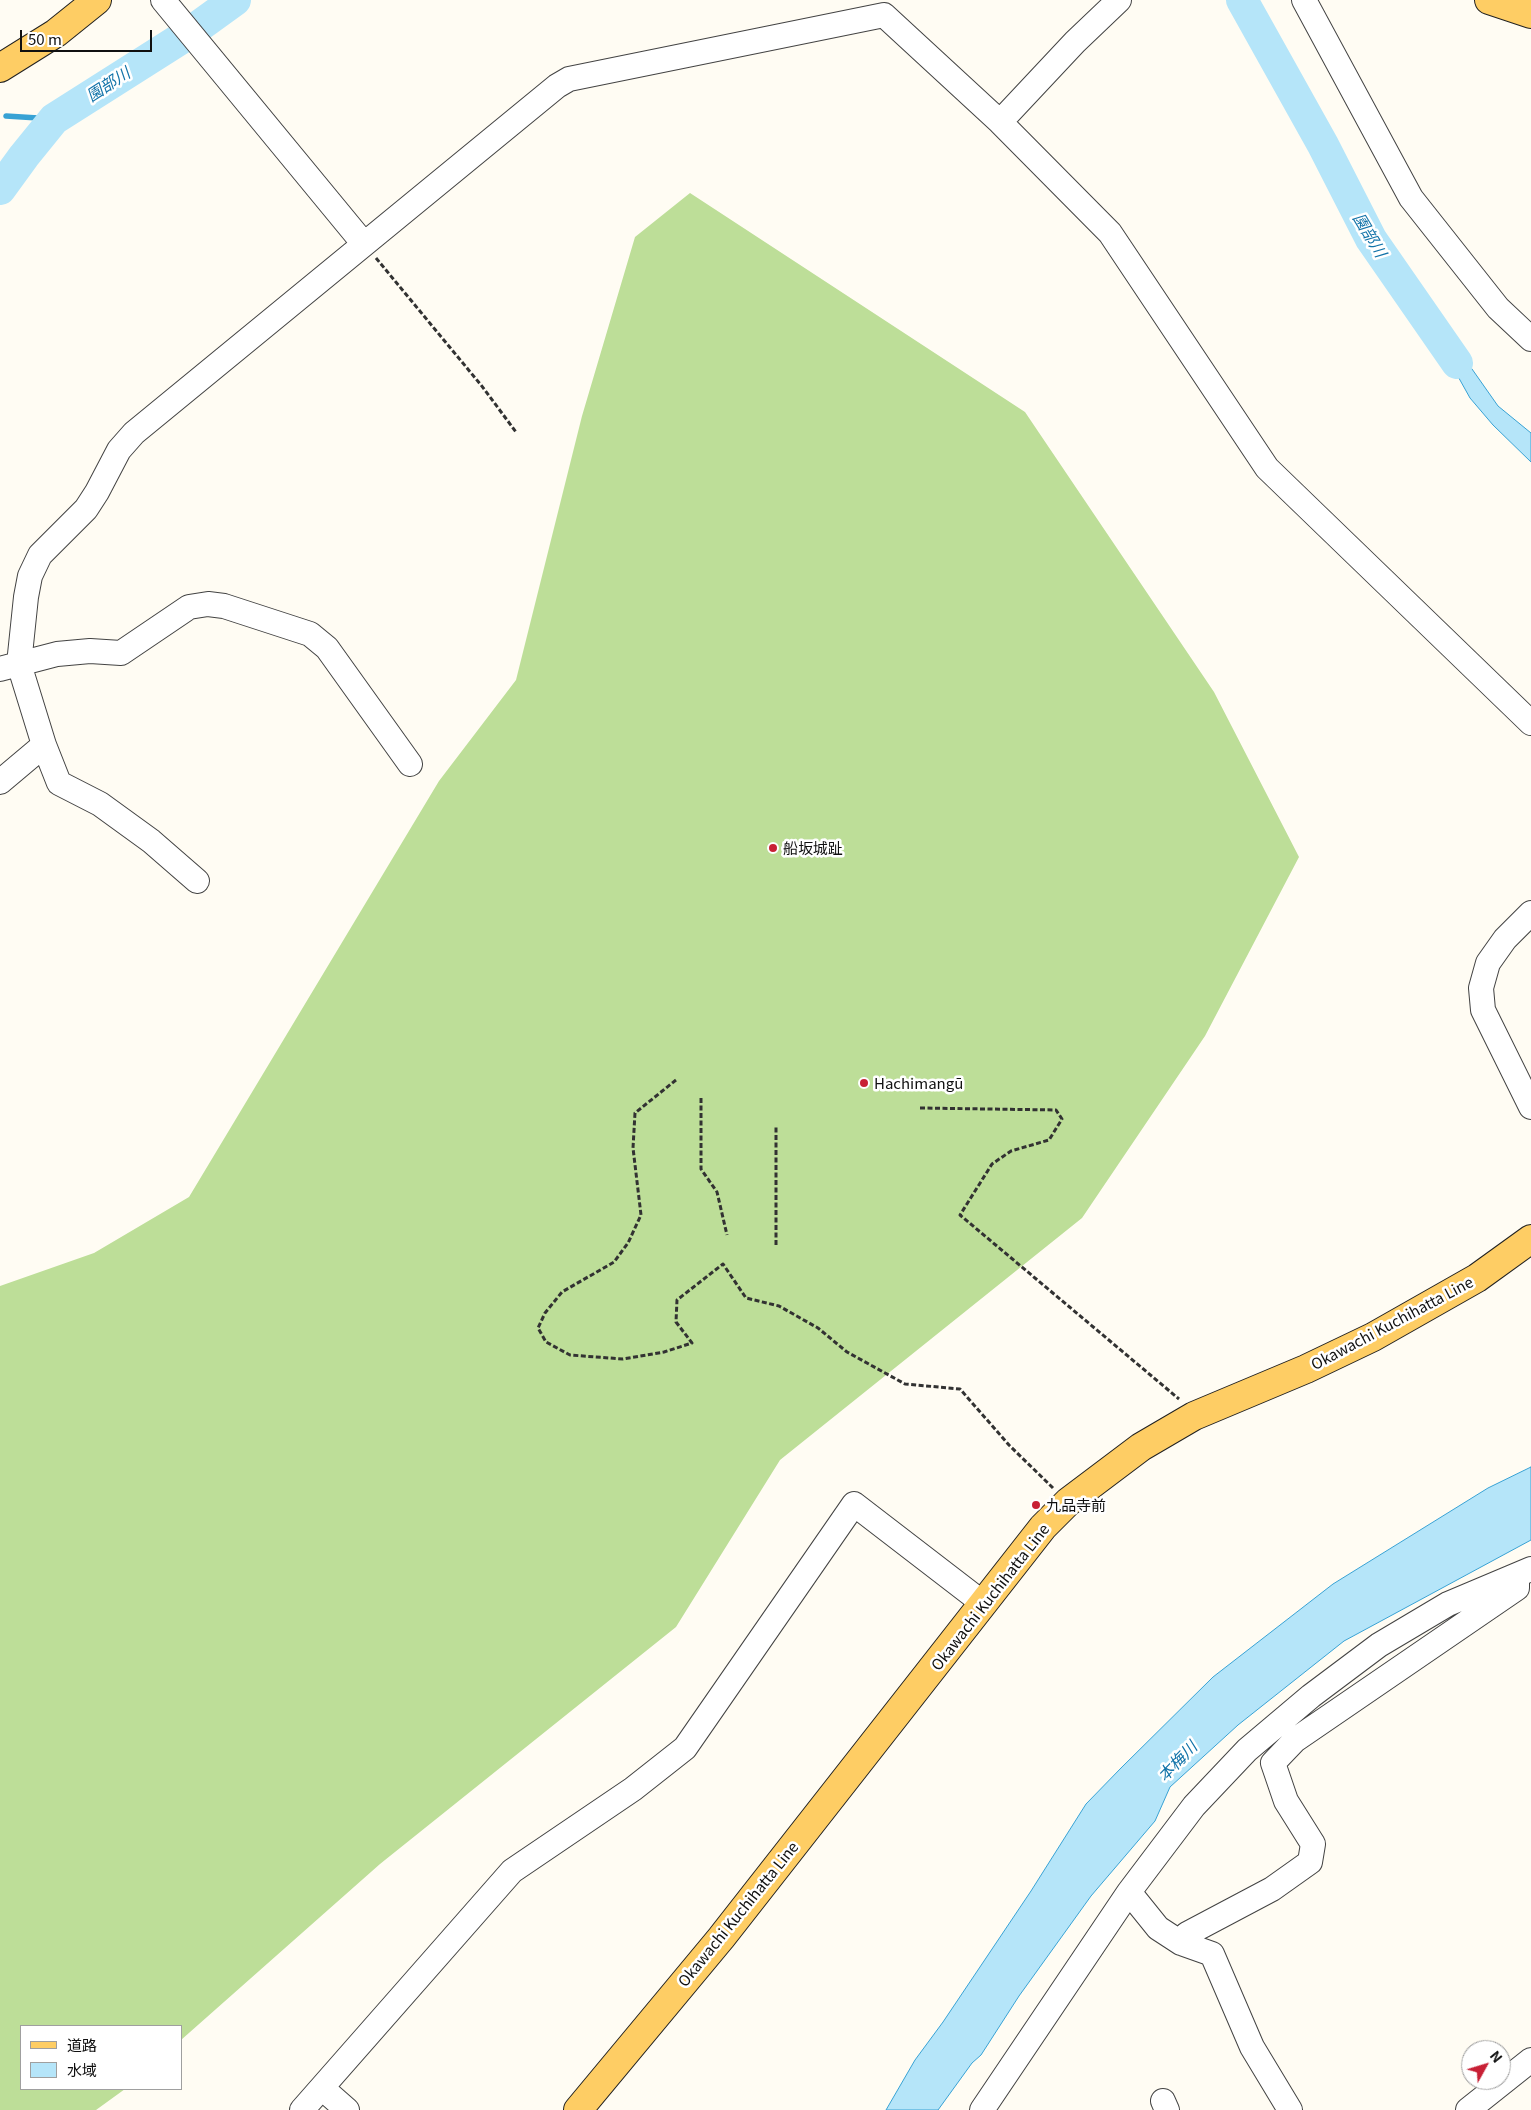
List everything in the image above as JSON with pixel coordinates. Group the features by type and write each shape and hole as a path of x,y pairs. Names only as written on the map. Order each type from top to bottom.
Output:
{"main road":[{"path":"0,68 56,33 96,0"},
{"path":"1489,0 1531,14"},
{"name":"Okawachi Kuchihatta Line","path":"578,2110 721,1938 1043,1527 1068,1502 1141,1447 1194,1416 1306,1369 1373,1337 1477,1278 1531,1239"}],"street":[{"path":"164,0 364,244"},
{"path":"1000,122 1075,42 1119,0"},
{"path":"1304,0 1411,198 1498,308 1531,338"},
{"path":"197,881 151,841 100,804 59,783 9,666 30,576 40,555 90,503 118,450 134,433 557,86 569,79 884,15 1000,122 1110,233 1267,468 1531,723"},
{"path":"9,666 57,654 90,651 121,653 189,607 208,604 224,606 310,634 321,643 410,764"},
{"path":"0,782 44,745"},
{"path":"1531,913 1504,939 1488,963 1480,988 1483,1010 1531,1107"},
{"path":"302,2110 512,1871 633,1789 685,1748 854,1504 984,1604"},
{"path":"982,2110 1129,1892 1194,1806 1247,1750 1311,1696 1379,1645 1448,1604 1524,1581"},
{"path":"1181,1943 1188,1934 1272,1889 1310,1862 1313,1844 1286,1801 1274,1762 1295,1740 1524,1581"},
{"path":"1129,1892 1158,1928 1181,1943 1212,1954 1252,2047 1290,2110"},
{"path":"1468,2110 1531,2060"},
{"path":"322,2088 347,2110"}],"path":[{"path":"364,244 481,385 516,432"},
{"path":"676,1080 635,1113 633,1148 641,1215 628,1243 614,1262 562,1292 545,1313 538,1328 546,1342 570,1355 623,1359 664,1352 692,1342 676,1322 677,1300 723,1264 746,1298 779,1306 818,1328 847,1352 905,1384 960,1389 1009,1445 1068,1502"},
{"path":"701,1098 701,1169 717,1192 728,1235"},
{"path":"920,1108 1056,1110 1062,1119 1049,1140 1011,1151 992,1164 960,1215 1177,1396 1194,1416"},
{"path":"776,1128 776,1245"}],"green space":[{"path":"690,193 1025,412 1214,692 1299,857 1205,1036 1082,1218 780,1460 676,1627 380,1864 182,2039 182,2025 20,2025 20,2090 124,2090 96,2110 0,2110 0,1286 94,1253 189,1197 439,781 516,680 582,416 635,237"}],"water":[{"path":"1412,294 1472,369 1498,406 1531,433 1531,462 1493,425 1470,398"},
{"name":"本梅川","path":"1531,1467 1531,1540 1344,1641 1238,1725 1170,1787 1155,1821 1091,1896 1019,1996 981,2055 972,2063 938,2110 886,2110 915,2060 943,2022 1031,1891 1086,1804 1121,1768 1213,1677 1333,1584 1488,1488"}],"waterway":[{"name":"園部川","path":"0,189 54,119 188,34 235,0"},
{"name":"園部川","path":"1242,0 1323,145 1371,239 1457,363"},
{"path":"6,116 54,119"}],"place":[{"name":"船坂城趾","path":"773,848"},
{"name":"Hachimangū","path":"864,1083"},
{"name":"九品寺前","path":"1036,1505"}]}
